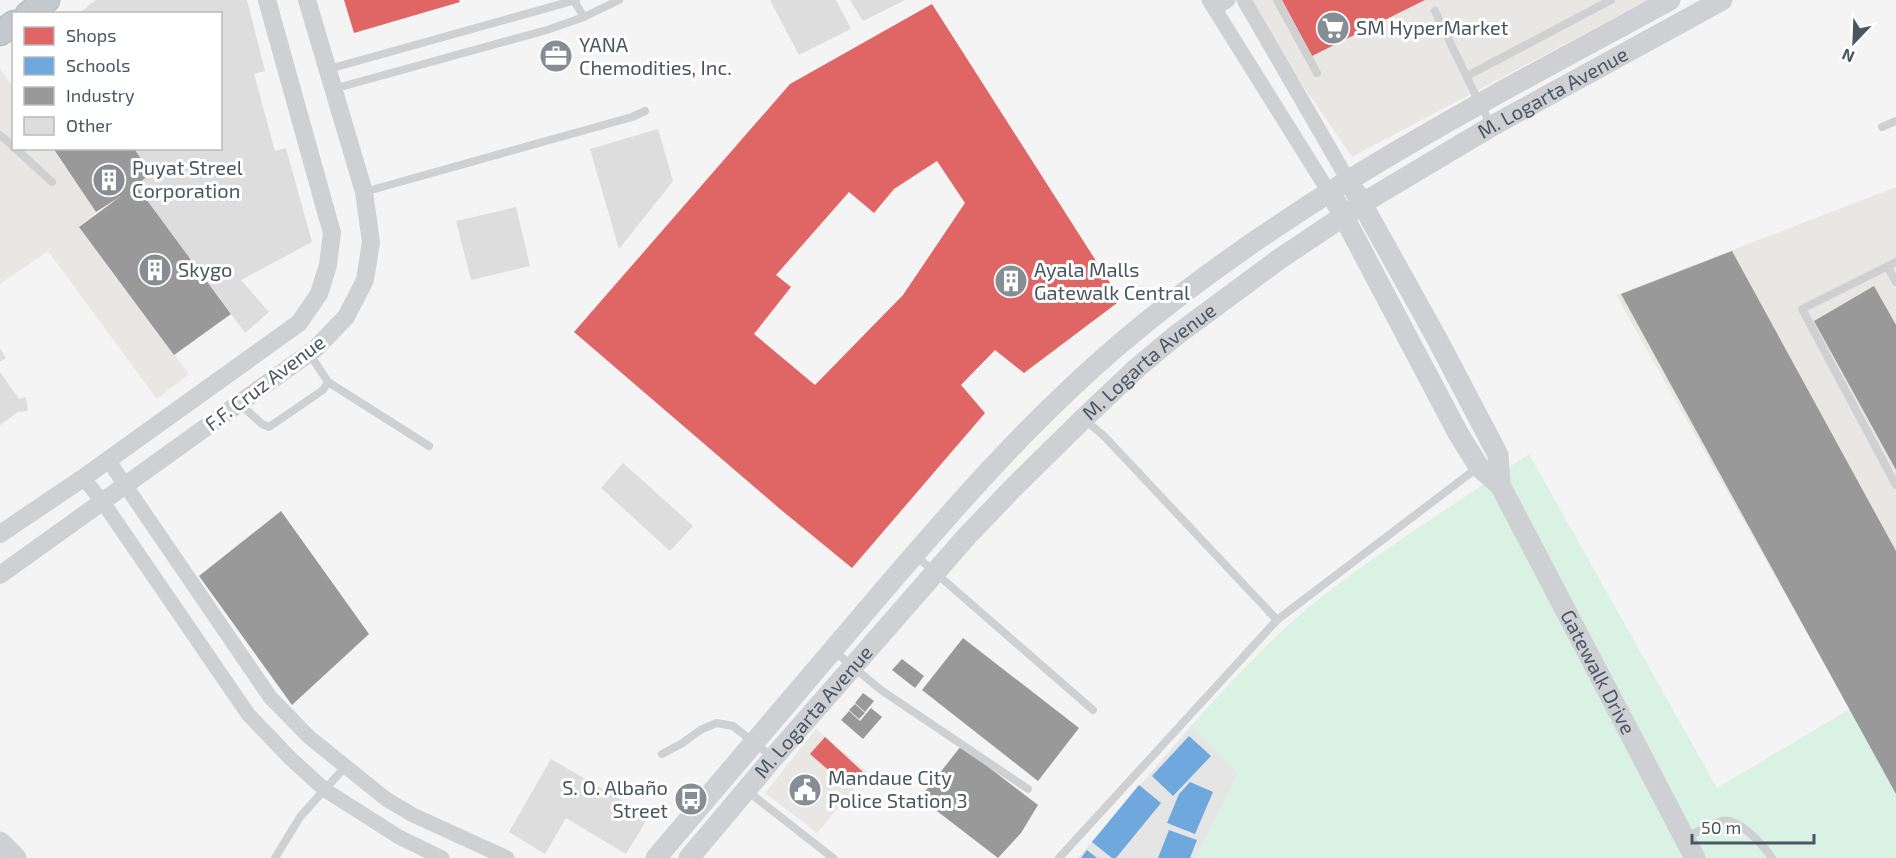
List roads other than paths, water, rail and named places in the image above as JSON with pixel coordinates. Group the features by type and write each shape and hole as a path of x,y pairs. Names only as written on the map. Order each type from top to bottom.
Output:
{"highway":[{"path":"30,12 46,0"}],"main road":[{"name":"M. Logarta Avenue","path":"656,858 914,554 994,464 1119,344 1167,305 1261,237 1348,180 1480,103 1670,0"},
{"name":"M. Logarta Avenue","path":"689,858 967,536 1083,419 1174,337 1268,267 1363,203 1492,126 1722,0"},
{"name":"Gatewalk Drive","path":"1348,180 1363,203 1498,455 1500,485"},
{"name":"Gatewalk Drive","path":"1329,192 1344,215 1458,433 1479,467 1500,485 1695,858"},
{"path":"1119,344 1137,368"},
{"path":"0,842 16,858"}],"street":[{"name":"F.F. Cruz Avenue","path":"0,534 83,478 299,323 319,294 328,265 332,233 267,0"},
{"name":"F.F. Cruz Avenue","path":"0,575 309,354 346,317 365,280 370,242 364,192 307,0"},
{"path":"1244,0 1348,180"},
{"path":"1217,3 1329,192"},
{"path":"108,460 270,697 309,737 386,799 413,815 507,858"},
{"path":"83,478 102,501 248,714 290,758 325,790 399,837 442,858"}],"lane":[{"path":"328,69 575,0 584,17"},
{"path":"333,88 547,30 584,17 619,0"},
{"path":"1277,0 1317,73"},
{"path":"1467,76 1611,0"},
{"path":"1435,11 1492,126"},
{"path":"364,192 632,117 645,111"},
{"path":"1882,128 1896,121"},
{"path":"0,135 12,146"},
{"path":"16,150 52,182"},
{"path":"1896,262 1802,309 1896,485"},
{"path":"1887,266 1896,282"},
{"path":"309,354 328,382 429,446"},
{"path":"239,403 262,424 270,428 323,390 328,382"},
{"path":"1083,419 1104,436 1277,620"},
{"path":"1059,858 1277,620 1498,455"},
{"path":"914,554 1094,710"},
{"path":"832,650 882,690 1028,789"},
{"path":"662,754 702,729 717,723 733,726 773,758"},
{"path":"275,858 300,817 345,767"},
{"path":"746,790 833,858"},
{"path":"1685,838 1723,820 1736,823 1753,835 1772,858"}],"place":[{"name":"SM HyperMarket","path":"1333,28"},
{"name":"YANA Chemodities, Inc.","path":"556,56"},
{"name":"Puyat Streel Corporation","path":"109,180"},
{"name":"Skygo","path":"155,270"},
{"name":"Ayala Malls Gatewalk Central","path":"1011,281"},
{"name":"Mandaue City Police Station 3","path":"805,790"},
{"name":"S. O. Albaño Street","path":"691,799"}]}
